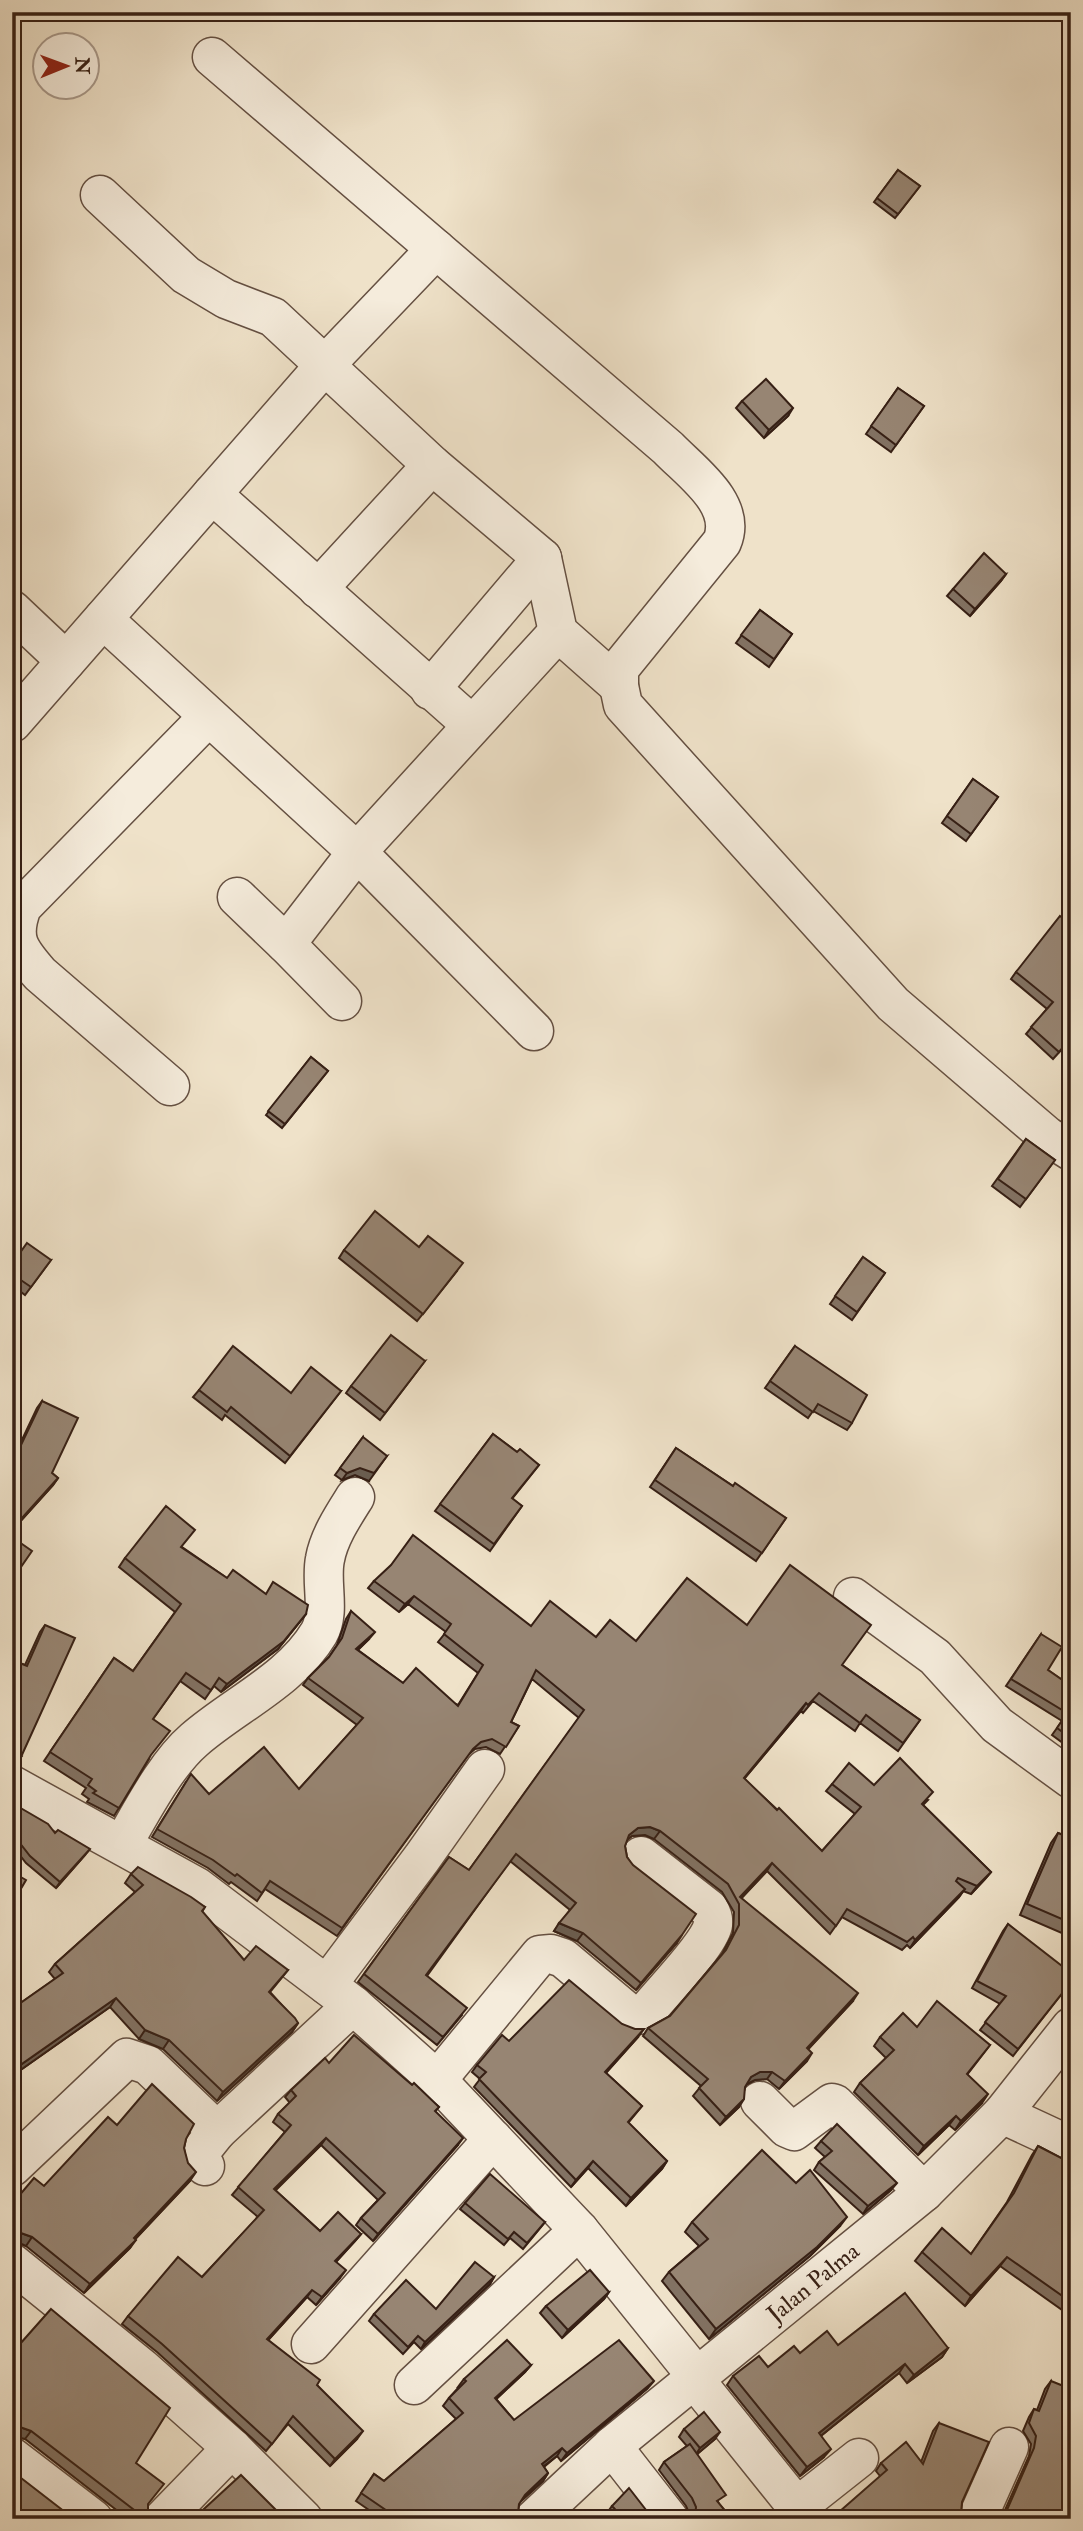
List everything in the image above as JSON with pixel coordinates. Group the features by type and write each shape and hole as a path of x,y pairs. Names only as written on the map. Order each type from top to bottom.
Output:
{"street":[{"path":"212,57 668,448 717,499 727,530 722,542 620,669 619,686 623,705 893,1004 1047,1136 1071,1151"},
{"path":"100,195 186,275 226,299 273,317 432,465 542,558 558,632 619,686"},
{"path":"12,723 324,366 436,249"},
{"path":"318,589 432,465"},
{"path":"212,494 472,725"},
{"path":"430,690 542,558"},
{"path":"12,610 66,660"},
{"path":"103,619 358,852 534,1031"},
{"path":"286,944 358,852 558,632"},
{"path":"170,1086 40,974 24,956 15,933 22,907 208,717"},
{"path":"237,897 341,1001"},
{"path":"122,1845 154,1789 192,1742 287,1670 319,1633 323,1619 324,1562 337,1529 355,1497"},
{"path":"853,1597 935,1657 997,1725 1071,1779"},
{"path":"12,2167 127,2058 148,2065 211,2149 340,1995 422,1858 485,1769"},
{"path":"12,1785 197,1887 340,1995 437,2080 579,2230 797,2507 859,2458"},
{"path":"437,2080 540,1955 551,1954 562,1958 631,2015 648,2010 699,1948 713,1926 713,1916 709,1909 641,1856"},
{"name":"Jalan Palma","path":"534,2519 612,2446 923,2192 1002,2114 1071,2026"},
{"path":"760,2101 787,2128 794,2131 832,2103 835,2104 923,2192"},
{"path":"1002,2114 1071,2146"},
{"path":"311,2344 492,2139"},
{"path":"414,2385 579,2230"},
{"path":"12,2263 142,2368 232,2448 303,2519"},
{"path":"612,2446 669,2519"},
{"path":"163,2519 232,2448"},
{"path":"977,2519 1009,2448"},
{"path":"12,2457 93,2519"}],"building":[{"path":"898,170 920,186 898,214 877,198"},
{"path":"766,379 793,408 769,430 742,401"},
{"path":"898,388 924,406 896,445 871,426"},
{"path":"984,553 1006,574 975,609 953,589"},
{"path":"760,610 792,634 774,659 741,635"},
{"path":"973,779 998,797 971,834 947,816"},
{"path":"1060,916 1071,924 1071,944 1067,949 1071,953 1071,1038 1059,1052 1031,1027 1053,1002 1016,972"},
{"path":"311,1057 328,1071 285,1124 268,1111"},
{"path":"1026,1139 1055,1160 1026,1199 998,1179"},
{"path":"375,1211 419,1247 428,1236 463,1263 423,1314 344,1250"},
{"path":"27,1243 51,1260 31,1287 12,1274 12,1264"},
{"path":"863,1257 885,1273 857,1312 835,1296"},
{"path":"391,1335 425,1361 385,1413 351,1386"},
{"path":"233,1346 291,1393 311,1367 341,1391 290,1456 231,1407 227,1412 199,1390"},
{"path":"795,1346 867,1395 852,1423 818,1404 813,1412 770,1381"},
{"path":"42,1401 78,1418 52,1473 58,1478 22,1518 12,1509 12,1439 21,1445"},
{"path":"493,1434 517,1452 520,1449 539,1465 512,1498 522,1506 494,1544 440,1504"},
{"path":"363,1437 387,1456 374,1473 360,1468 347,1473 340,1468"},
{"path":"676,1448 733,1486 735,1483 786,1518 762,1553 655,1480"},
{"path":"166,1506 195,1530 181,1547 227,1578 233,1570 266,1594 273,1582 308,1605 306,1614 284,1641 227,1684 219,1678 211,1690 186,1673 153,1719 170,1731 151,1755 119,1808 93,1793 96,1791 88,1785 92,1779 50,1752 114,1658 133,1671 181,1604 125,1558"},
{"path":"413,1535 531,1626 550,1601 596,1637 610,1620 636,1641 687,1578 747,1625 790,1565 871,1625 842,1665 920,1720 903,1743 866,1715 860,1723 819,1693 808,1705 806,1703 744,1778 822,1851 861,1807 832,1784 849,1763 874,1785 900,1758 933,1792 922,1804 991,1872 977,1886 958,1878 956,1881 965,1889 915,1940 913,1937 907,1942 847,1909 836,1926 772,1863 740,1897 858,1993 807,2048 812,2053 785,2081 772,2072 760,2072 751,2077 745,2087 744,2099 726,2117 699,2088 708,2079 648,2028 670,2016 726,1950 739,1925 739,1904 728,1884 660,1831 650,1827 638,1828 629,1835 625,1846 627,1857 633,1865 696,1914 682,1935 641,1983 583,1933 559,1923 576,1903 516,1854 426,1975 467,2008 443,2037 364,1974 449,1857 469,1870 584,1710 536,1670 511,1722 519,1726 506,1747 492,1739 481,1742 473,1749 342,1928 270,1881 262,1893 237,1874 235,1876 213,1860 157,1829 191,1774 209,1794 264,1747 299,1789 363,1718 308,1678 329,1657 342,1638 351,1611 375,1632 356,1649 403,1683 416,1668 458,1706 483,1665 444,1634 451,1624 414,1596 405,1604 374,1581 391,1565"},
{"path":"12,1537 32,1551 12,1580"},
{"path":"45,1625 75,1638 21,1757 12,1758 12,1712 19,1705 12,1702 12,1660 27,1666"},
{"path":"1041,1634 1062,1647 1048,1670 1071,1686 1071,1738 1057,1728 1067,1713 1011,1679"},
{"path":"12,1803 48,1824 55,1833 58,1830 90,1849 60,1882 30,1856 12,1833"},
{"path":"1058,1833 1071,1838 1071,1923 1027,1904"},
{"path":"138,1867 205,1907 202,1911 244,1960 256,1946 288,1970 269,1992 298,2023 223,2092 169,2040 145,2030 116,1998 16,2068 12,2062 12,2009 63,1973 55,1964 143,1885 131,1874"},
{"path":"12,1872 26,1880 12,1904"},
{"path":"1008,1924 1071,1973 1071,1982 1018,2049 985,2022 1006,1996 977,1981"},
{"path":"569,1980 622,2024 644,2029 605,2072 642,2106 628,2122 667,2161 631,2198 593,2161 576,2180 479,2079 486,2072 477,2065 502,2035 509,2041"},
{"path":"937,2001 990,2045 967,2074 988,2094 961,2121 956,2116 924,2146 860,2083 894,2050 880,2037 903,2013 917,2027"},
{"path":"354,2035 412,2085 414,2083 439,2107 435,2111 463,2138 378,2234 361,2218 385,2193 326,2138 274,2189 320,2231 338,2212 361,2234 335,2261 346,2270 322,2297 312,2290 267,2339 320,2380 317,2385 363,2431 335,2459 293,2416 272,2444 128,2316 178,2257 202,2277 264,2210 238,2187 291,2125 278,2114 296,2096 291,2090 325,2058 329,2063"},
{"path":"152,2084 194,2124 184,2148 188,2163 196,2172 134,2238 136,2240 90,2284 32,2237 21,2233 12,2234 12,2204 34,2178 44,2186 108,2117 117,2125"},
{"path":"837,2124 897,2183 868,2206 819,2162 832,2151 821,2141"},
{"path":"1038,2146 1071,2163 1071,2302 1007,2257 971,2296 922,2252 942,2228 971,2254 1014,2193"},
{"path":"762,2150 796,2183 810,2170 847,2217 817,2247 716,2329 669,2272 708,2239 692,2222"},
{"path":"490,2174 545,2222 527,2243 514,2232 508,2239 465,2203"},
{"path":"475,2262 494,2277 425,2342 418,2336 408,2347 374,2314 406,2280 436,2309"},
{"path":"590,2270 609,2292 568,2330 546,2306"},
{"path":"905,2293 948,2348 914,2375 905,2364 819,2433 831,2449 807,2467 733,2376 759,2356 768,2367 794,2346 800,2353 827,2331 838,2345"},
{"path":"51,2309 170,2408 136,2463 164,2484 148,2504 150,2519 146,2519 31,2431 20,2427 12,2428 12,2353"},
{"path":"507,2340 531,2365 495,2398 514,2420 619,2340 654,2381 567,2453 562,2448 542,2464 548,2473 525,2495 519,2504 518,2513 511,2519 399,2519 361,2493 374,2474 384,2481 463,2413 449,2398 466,2381 464,2379"},
{"path":"1051,2381 1071,2389 1071,2519 1023,2519 1025,2514 1018,2519 1003,2519 1034,2448 1036,2436 1029,2423 1034,2409 1039,2411"},
{"path":"704,2412 720,2432 700,2448 684,2429"},
{"path":"939,2423 989,2442 962,2502 963,2519 831,2519 887,2470 881,2463 906,2442 923,2464"},
{"path":"690,2444 726,2495 717,2501 732,2519 695,2519 696,2507 692,2498 664,2462"},
{"path":"12,2471 74,2519 19,2519 12,2513"},
{"path":"241,2475 285,2519 193,2519"},
{"path":"629,2488 653,2519 624,2519 612,2506"}]}
